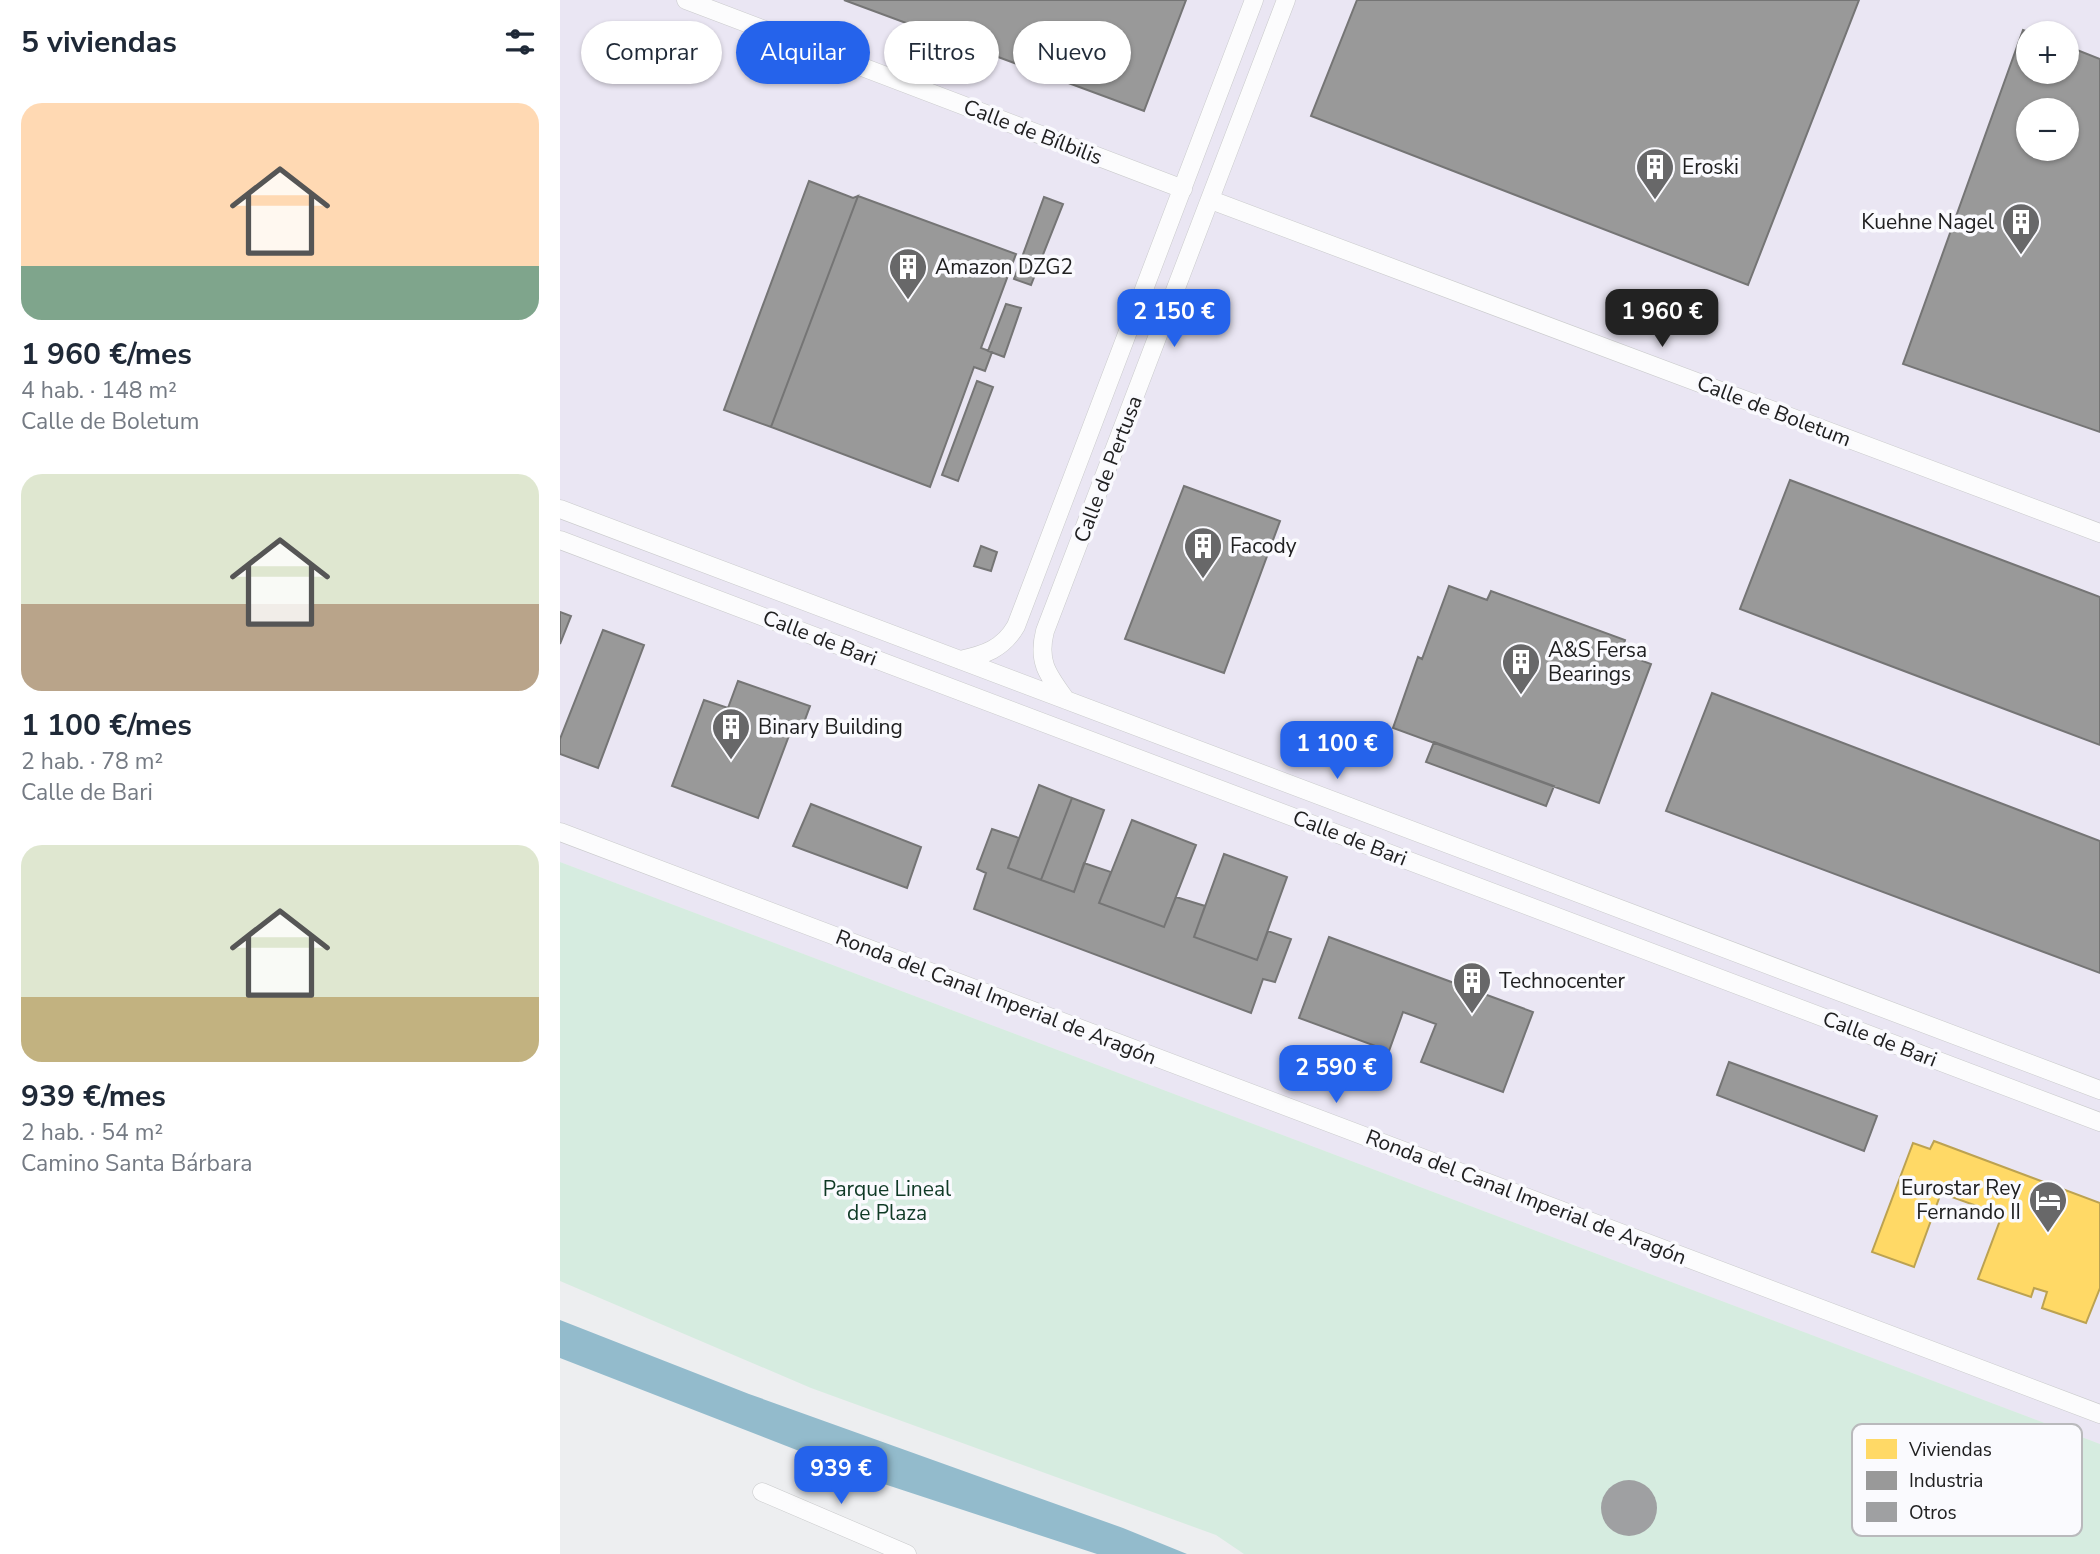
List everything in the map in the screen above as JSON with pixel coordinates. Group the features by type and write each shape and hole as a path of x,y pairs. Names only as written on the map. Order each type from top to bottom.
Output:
{"street":[{"name":"Calle de Bílbilis","path":"686,0 1183,189"},
{"name":"Calle de Pertusa","path":"960,660 996,648 1010,637 1016,626 1254,0"},
{"name":"Calle de Pertusa","path":"1066,699 1048,676 1042,661 1041,646 1045,631 1286,0"},
{"name":"Calle de Boletum","path":"1211,200 2100,533"},
{"name":"Calle de Bari","path":"560,509 2100,1090"},
{"name":"Calle de Bari","path":"560,540 2100,1122"},
{"name":"Ronda del Canal Imperial de Aragón","path":"560,832 2100,1414"},
{"path":"762,1492 907,1554"}],"shaded area":[{"path":"560,0 2100,0 2100,1444 2082,1437 2082,1424 2047,1424 560,862"}],"green space":[{"name":"Parque Lineal de Plaza","path":"560,862 2047,1424 1852,1424 1852,1536 2082,1536 2082,1437 2100,1444 2100,1554 1244,1554 1216,1535 811,1388 560,1281"}],"water":[{"path":"560,1320 749,1394 1123,1528 1187,1554 1097,1554 884,1484 560,1358"}],"building: Viviendas":[{"name":"Eurostar Rey Fernando II","path":"1934,1141 2100,1203 2100,1288 2086,1323 2042,1308 2047,1292 2034,1288 2031,1297 1978,1279 2002,1215 1941,1193 1914,1267 1872,1252 1913,1143 1930,1149"}],"building: Industria":[{"path":"844,0 1186,0 1144,111 1071,84 1131,84 1131,21 1013,21 1013,63 999,57 999,21 901,21"},
{"name":"Eroski","path":"1357,0 1859,0 1748,285 1311,116"},
{"name":"Kuehne Nagel","path":"2016,49 2016,84 2079,84 2079,51 2100,59 2100,432 1903,364"},
{"path":"809,181 853,198 858,196 771,427 724,410"},
{"name":"Amazon DZG2","path":"858,196 1016,254 981,348 992,352 985,371 974,367 930,487 771,427"},
{"path":"1044,197 1063,204 1031,285 1014,279"},
{"path":"1006,304 1021,308 1004,357 988,351"},
{"path":"977,381 993,387 958,481 942,475"},
{"path":"1790,480 2100,597 2100,745 1740,609"},
{"name":"Facody","path":"1184,486 1280,521 1224,673 1125,639"},
{"path":"981,546 997,552 991,571 974,566"},
{"name":"A&S Fersa Bearings","path":"1449,586 1487,600 1491,591 1625,640 1621,653 1651,664 1599,803 1393,728 1418,657 1422,659"},
{"path":"560,612 571,616 560,644"},
{"path":"603,630 644,645 598,768 560,754 560,739"},
{"name":"Binary Building","path":"738,681 810,706 799,736 790,733 758,818 672,786 704,700 728,708"},
{"path":"1712,693 2100,841 2100,973 1666,811"},
{"path":"1434,742 1554,786 1546,806 1426,762"},
{"path":"1039,785 1072,798 1041,880 1008,868"},
{"path":"1072,798 1104,810 1074,892 1041,880"},
{"path":"811,804 921,847 907,888 793,846"},
{"path":"1132,820 1196,845 1164,927 1099,903"},
{"path":"992,829 1019,838 1008,868 1074,892 1084,863 1111,872 1099,903 1164,927 1176,897 1205,906 1194,937 1257,960 1268,931 1291,939 1275,982 1263,979 1251,1013 974,909 986,873 977,869"},
{"path":"1224,854 1287,877 1257,960 1194,937"},
{"name":"Technocenter","path":"1329,937 1533,1012 1503,1092 1421,1062 1436,1024 1403,1012 1389,1051 1299,1018"},
{"path":"1729,1062 1877,1116 1864,1151 1717,1095"}],"building: Otros":[{"path":"1629,1480 1649,1488 1657,1508 1649,1528 1629,1536 1609,1528 1601,1508 1609,1488"}],"place":[{"name":"Eroski","path":"1655,201"},
{"name":"Kuehne Nagel","path":"2021,256"},
{"name":"Amazon DZG2","path":"908,301"},
{"name":"Facody","path":"1203,580"},
{"name":"A&S Fersa Bearings","path":"1521,696"},
{"name":"Binary Building","path":"731,761"},
{"name":"Technocenter","path":"1472,1015"},
{"name":"Eurostar Rey Fernando II","path":"2048,1234"}]}
